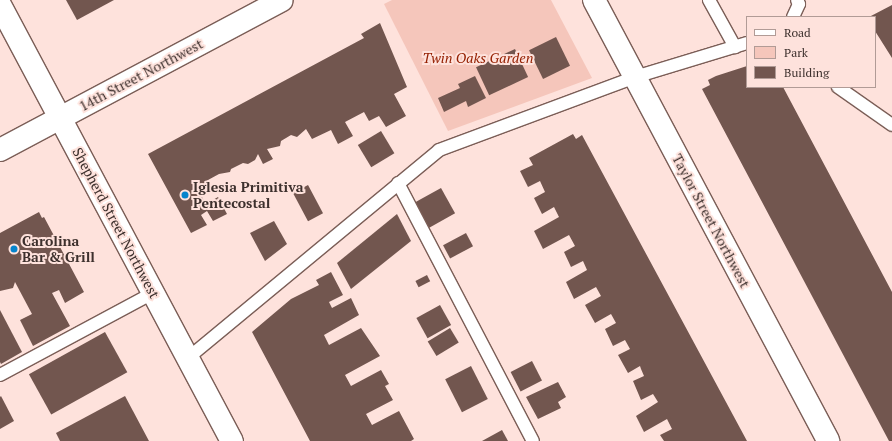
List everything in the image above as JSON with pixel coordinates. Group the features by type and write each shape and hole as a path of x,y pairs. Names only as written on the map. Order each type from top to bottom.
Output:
{"street":[{"name":"14th Street Northwest","path":"0,150 282,0"},
{"name":"Taylor Street Northwest","path":"594,0 828,441"},
{"name":"Shepherd Street Northwest","path":"0,5 232,441"}],"lane":[{"path":"709,0 735,47"},
{"path":"793,16 799,4 797,0"},
{"path":"188,358 439,150 635,77 746,43"},
{"path":"839,88 892,125"},
{"path":"398,183 534,441"},
{"path":"0,374 153,293"}],"green space":[{"name":"Twin Oaks Garden","path":"392,0 551,0 592,78 448,131 384,4"}],"building":[{"path":"66,0 114,0 77,20"},
{"path":"892,5 892,58 876,33 876,16 871,16"},
{"path":"380,23 407,87 394,94 406,116 386,127 379,116 369,121 364,112 345,122 353,136 338,144 331,130 312,139 306,129 297,137 291,135 281,141 280,146 267,149 273,159 263,164 258,154 255,160 248,164 243,163 231,169 230,172 219,174 208,180 207,184 201,188 196,187 206,204 218,197 227,214 213,221 207,211 201,215 207,225 191,233 148,154 364,38 361,34"},
{"path":"556,37 570,66 543,79 529,50"},
{"path":"515,49 528,77 489,95 476,67"},
{"path":"746,66 746,88 784,88 892,292 892,441 889,441 702,89 710,85 708,80"},
{"path":"475,76 486,98 468,107 466,101 444,112 438,98 460,88 458,84"},
{"path":"381,131 394,153 371,167 358,145"},
{"path":"573,134 576,139 582,135 747,441 664,441 660,435 672,429 667,419 644,432 636,416 658,402 653,394 641,400 633,381 644,376 640,366 628,373 618,355 630,349 625,340 613,346 605,329 616,323 611,314 595,323 585,305 601,296 596,287 574,299 566,282 587,270 583,261 571,267 564,252 575,246 569,235 543,249 534,231 559,217 554,207 542,214 534,198 545,192 540,181 528,187 520,171 533,165 529,158"},
{"path":"308,185 323,213 308,221 293,193"},
{"path":"441,188 455,213 429,228 415,203"},
{"path":"39,212 42,218 44,217 84,292 65,303 59,290 52,293 70,326 33,346 20,320 32,314 15,282 13,288 0,291 0,233"},
{"path":"397,214 411,241 351,289 337,263"},
{"path":"274,221 287,244 265,261 250,233"},
{"path":"466,233 473,246 450,258 443,245"},
{"path":"331,272 343,295 329,302 332,308 351,298 359,315 324,335 329,345 361,328 380,356 345,375 351,386 381,370 389,384 385,386 393,400 366,414 372,425 399,411 414,439 411,441 310,441 252,332 291,299 319,285 316,280"},
{"path":"427,275 430,281 419,287 415,281"},
{"path":"440,305 451,325 428,338 416,318"},
{"path":"0,310 22,352 1,364 0,362"},
{"path":"450,328 459,343 436,356 428,341"},
{"path":"105,332 127,372 51,414 29,374"},
{"path":"532,361 542,381 521,391 511,372"},
{"path":"471,366 488,399 462,412 445,379"},
{"path":"558,382 566,397 558,402 561,408 538,419 526,397"},
{"path":"1,396 14,421 0,429 0,397"},
{"path":"125,396 149,441 60,441 56,433"},
{"path":"502,430 508,441 482,441"}],"place":[{"name":"Iglesia Primitiva Pentecostal","path":"185,195"},
{"name":"Carolina Bar & Grill","path":"14,249"}]}
